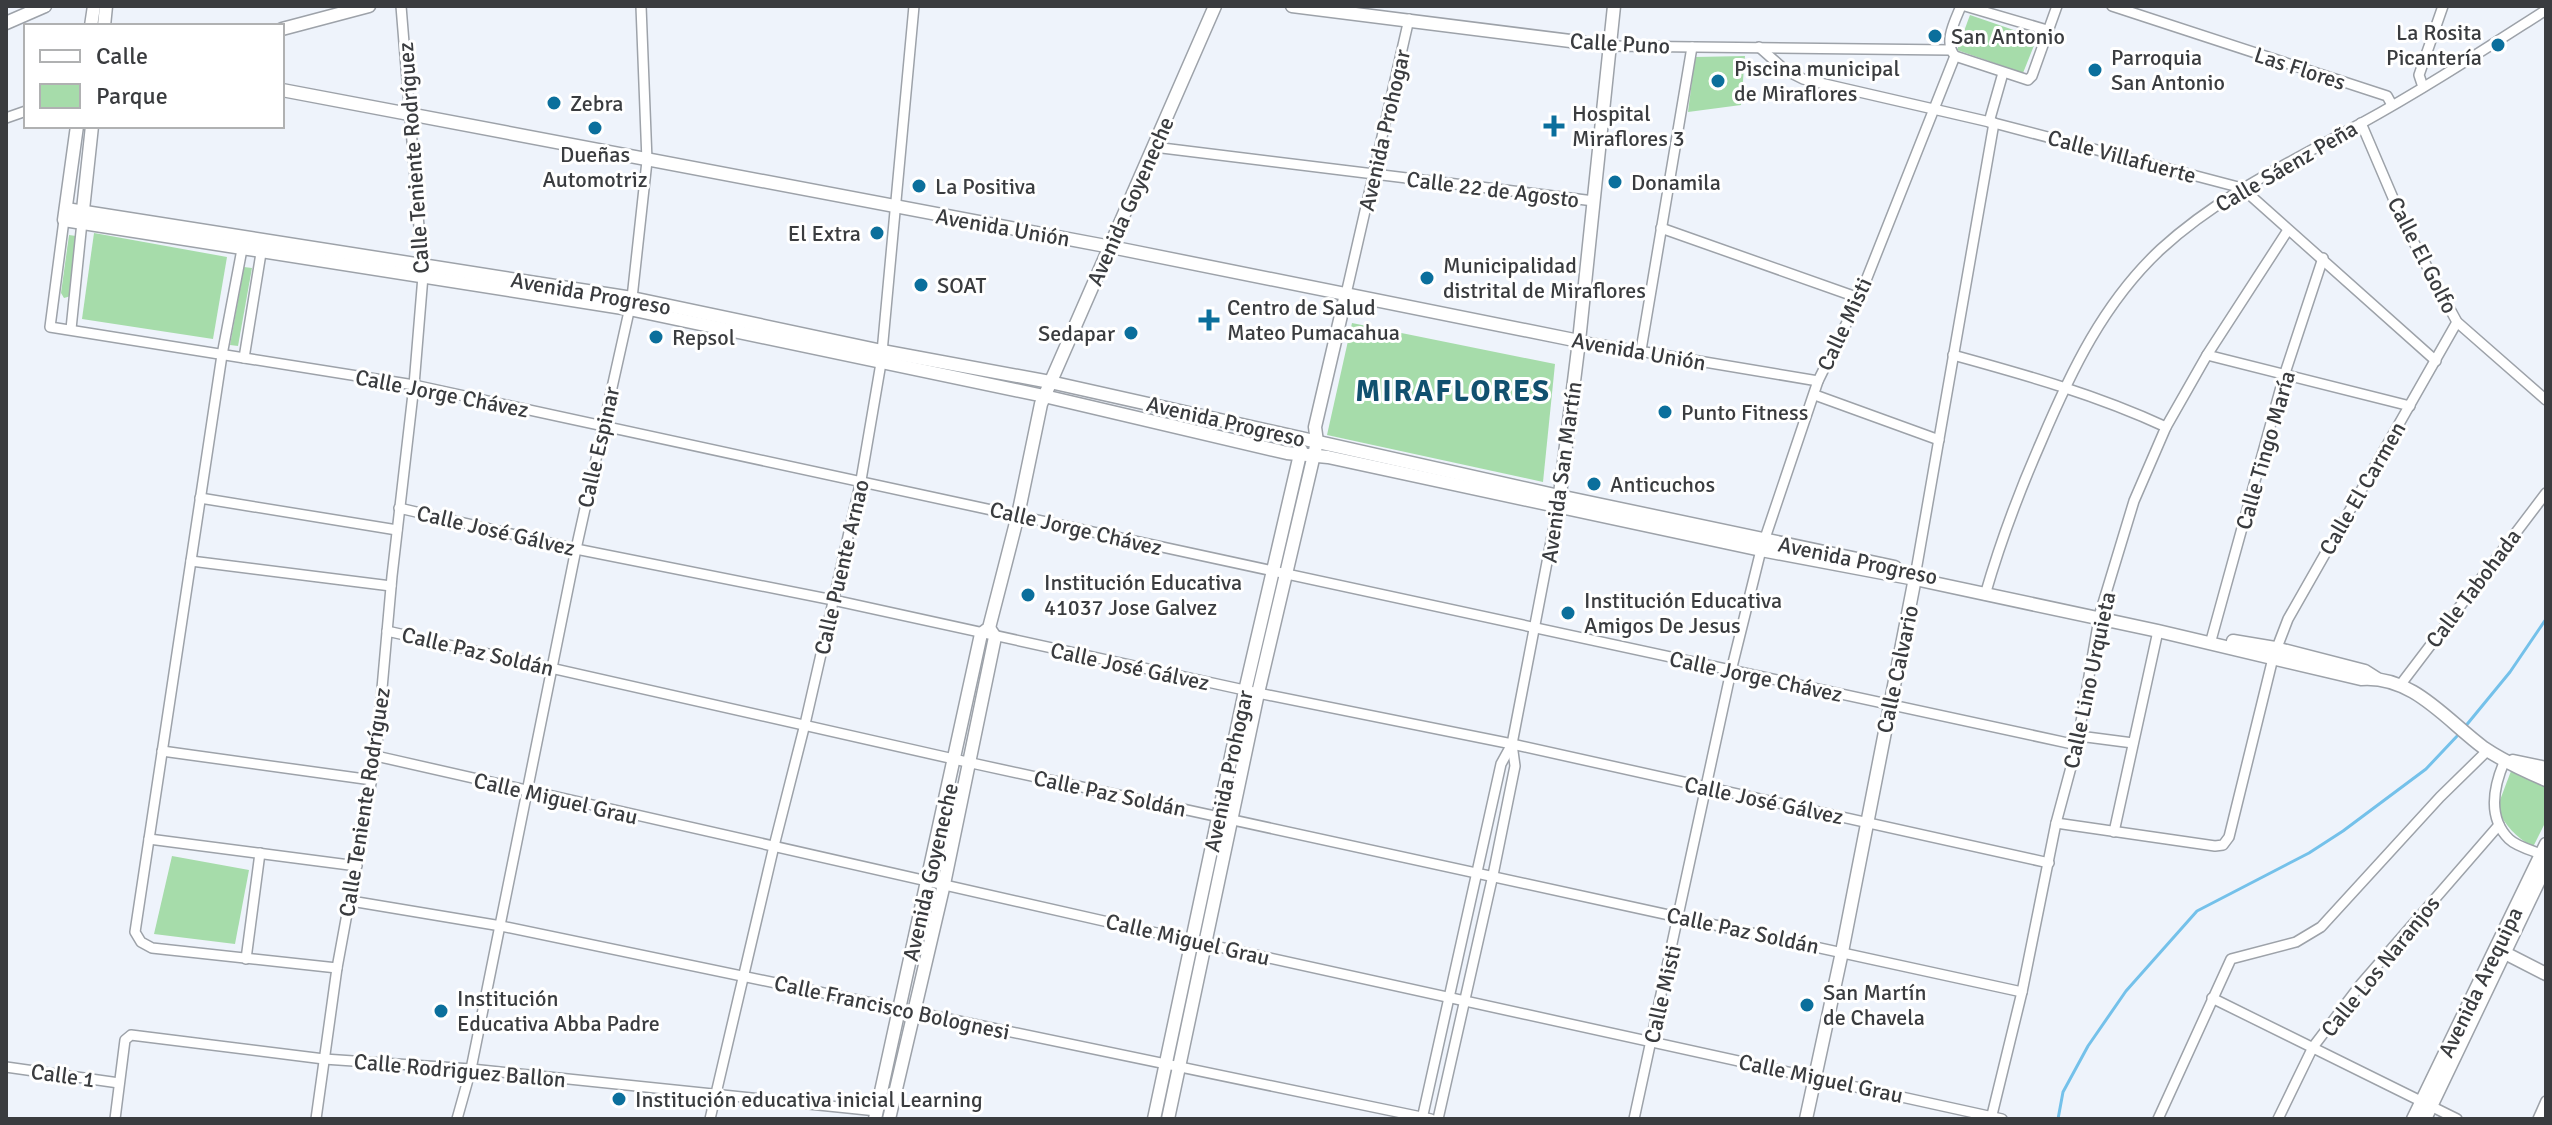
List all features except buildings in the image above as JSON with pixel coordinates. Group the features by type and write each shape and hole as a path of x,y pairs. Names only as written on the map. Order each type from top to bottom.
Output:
{"main road":[{"path":"6,23 45,6"},
{"path":"284,28 369,6"},
{"name":"Avenida Goyeneche","path":"876,1115 927,880 961,760 1044,396 1215,6"},
{"name":"Calle Puno","path":"1292,6 1610,46"},
{"name":"Avenida San Martín","path":"1559,500 1614,6"},
{"name":"Avenida Unión","path":"284,90 1111,247 1579,341"},
{"path":"65,214 77,128"},
{"path":"83,217 92,128"},
{"name":"Avenida Progreso","path":"65,214 631,304 882,357 1300,454 1559,500"},
{"name":"Avenida Prohogar","path":"1168,1119 1173,1067 1219,817 1286,575 1317,442 1315,427 1346,294"},
{"name":"Avenida Progreso","path":"882,357 1050,382 1559,500 2212,641"},
{"name":"Avenida Prohogar","path":"1198,942 1233,820 1272,572 1304,439 1315,427"},
{"name":"Calle Calvario","path":"1806,1119 1817,1077 1916,575"},
{"name":"Avenida Progreso","path":"2099,616 2158,631 2365,671 2376,678 2401,684 2486,748 2546,780"},
{"name":"Avenida Goyeneche","path":"889,1119 944,884 961,760"},
{"name":"Avenida Progreso","path":"2505,760 2546,768"},
{"name":"Avenida Arequipa","path":"2413,1119 2425,1110 2545,855"},
{"path":"2500,951 2546,974"},
{"name":"Avenida Prohogar","path":"1154,1119 1173,1067"}],"street":[{"name":"Calle Teniente Rodríguez","path":"316,1119 337,968 376,756 414,385 422,270 401,6"},
{"name":"Calle Espinar","path":"457,1119 471,1069 576,549 631,304 647,161 641,6"},
{"name":"Calle Puente Arnao","path":"710,1119 861,480 882,357 914,6"},
{"path":"1963,6 2047,30"},
{"name":"Calle Misti","path":"1634,1119 1731,671 1763,545 1818,381 1859,298 1935,108 1952,53 1949,41 1963,6"},
{"path":"2003,73 2028,80 2032,76 2057,6"},
{"name":"Las Flores","path":"2112,6 2387,96 2392,105"},
{"path":"2423,87 2419,75 2443,6"},
{"name":"Calle Sáenz Peña","path":"1986,592 2022,487 2065,386 2096,326 2126,286 2170,241 2242,188 2423,87 2546,10"},
{"name":"Avenida Prohogar","path":"1346,294 1409,19"},
{"name":"Calle Puno","path":"1610,46 1952,53 2003,73"},
{"path":"1641,350 1692,47"},
{"name":"Calle Villafuerte","path":"1759,47 1785,70 1803,79 1992,122 2242,188 2436,361"},
{"name":"Calle Calvario","path":"1916,575 1992,122 2003,73"},
{"name":"Calle El Golfo","path":"2361,123 2405,226 2457,322 2546,400"},
{"name":"Calle 22 de Agosto","path":"1154,147 1594,201"},
{"path":"65,214 50,327 71,329 83,217"},
{"path":"1661,228 1859,298"},
{"name":"Calle Lino Urquieta","path":"1995,1118 2056,823 2078,740 2099,616 2134,501 2166,427 2207,355 2288,230"},
{"path":"243,242 222,355 135,932 141,942 152,948 337,968"},
{"path":"244,358 263,245"},
{"name":"Calle Tingo María","path":"2212,641 2284,376 2323,258"},
{"name":"Calle El Carmen","path":"2114,832 2215,846 2223,845 2229,837 2274,653 2295,606 2457,322"},
{"name":"Calle Jorge Chávez","path":"71,329 414,385 1889,704 2078,740 2133,743"},
{"name":"Avenida Unión","path":"1579,341 1818,381"},
{"path":"1953,355 2065,386 2117,404 2166,427"},
{"path":"2207,355 2410,406"},
{"path":"1815,395 1939,440"},
{"name":"Calle Tabohada","path":"2401,684 2546,493"},
{"path":"200,498 397,530"},
{"name":"Avenida San Martín","path":"1425,1118 1501,764 1512,744 1559,500"},
{"name":"Calle José Gálvez","path":"399,508 576,549 833,600 1252,692 1512,744 2049,863"},
{"path":"191,561 391,586"},
{"name":"Calle Paz Soldán","path":"387,631 2022,992"},
{"path":"2056,823 2114,832 2158,631"},
{"name":"Avenida San Martín","path":"1438,1119 1515,766 1512,744"},
{"path":"2158,1119 2231,959 2296,942 2321,927 2486,748"},
{"path":"162,751 372,780"},
{"name":"Calle Miguel Grau","path":"376,756 1995,1118"},
{"path":"2505,760 2493,801 2499,825 2510,841 2545,855"},
{"name":"Calle Los Naranjos","path":"2278,1119 2313,1047 2361,984 2499,825"},
{"path":"149,839 357,866"},
{"path":"246,959 260,853"},
{"name":"Calle Francisco Bolognesi","path":"351,901 501,926 1425,1118"},
{"path":"2212,998 2313,1047 2425,1110 2457,1119"},
{"name":"Calle Rodriguez Ballon","path":"115,1119 125,1040 131,1035 324,1059 471,1069 716,1094 876,1115"},
{"name":"Calle 1","path":"6,1067 119,1083"},
{"path":"2538,1119 2546,1101"}],"green space":[{"path":"1970,15 2037,38 2023,73 1957,50"},
{"name":"Piscina municipal de Miraflores","path":"1745,56 1741,105 1688,112 1695,57"},
{"path":"94,233 227,257 213,339 82,319"},
{"path":"69,235 76,236 71,296 64,298 61,293"},
{"path":"244,267 252,268 238,346 230,345"},
{"path":"1352,323 1555,364 1543,482 1327,435"},
{"path":"2511,771 2546,786 2546,821 2533,847 2512,830 2497,808"},
{"path":"172,856 249,870 235,944 154,934"}],"waterway":[{"path":"2464,728 2510,672 2546,619"},
{"path":"2058,1119 2063,1092 2088,1046 2126,991 2197,911 2309,853 2343,831 2426,769 2459,734"}],"place":[{"name":"San Antonio","path":"1935,36"},
{"name":"La Rosita Picantería","path":"2498,45"},
{"name":"Parroquia San Antonio","path":"2095,70"},
{"name":"Piscina municipal de Miraflores","path":"1718,81"},
{"name":"Zebra","path":"554,103"},
{"name":"Hospital Miraflores 3","path":"1554,126"},
{"name":"Dueñas Automotriz","path":"595,128"},
{"name":"Donamila","path":"1615,182"},
{"name":"La Positiva","path":"919,186"},
{"name":"El Extra","path":"877,233"},
{"name":"Municipalidad distrital de Miraflores","path":"1427,278"},
{"name":"SOAT","path":"921,285"},
{"name":"Centro de Salud Mateo Pumacahua","path":"1209,320"},
{"name":"Sedapar","path":"1131,333"},
{"name":"Repsol","path":"656,337"},
{"name":"Punto Fitness","path":"1665,412"},
{"name":"Anticuchos","path":"1594,484"},
{"name":"Institución Educativa 41037 Jose Galvez","path":"1028,595"},
{"name":"Institución Educativa Amigos De Jesus","path":"1568,613"},
{"name":"San Martín de Chavela","path":"1807,1005"},
{"name":"Institución Educativa Abba Padre","path":"441,1011"},
{"name":"Institución educativa inicial Learning","path":"619,1099"}],"district":[{"name":"MIRAFLORES","path":"1453,391"}]}
